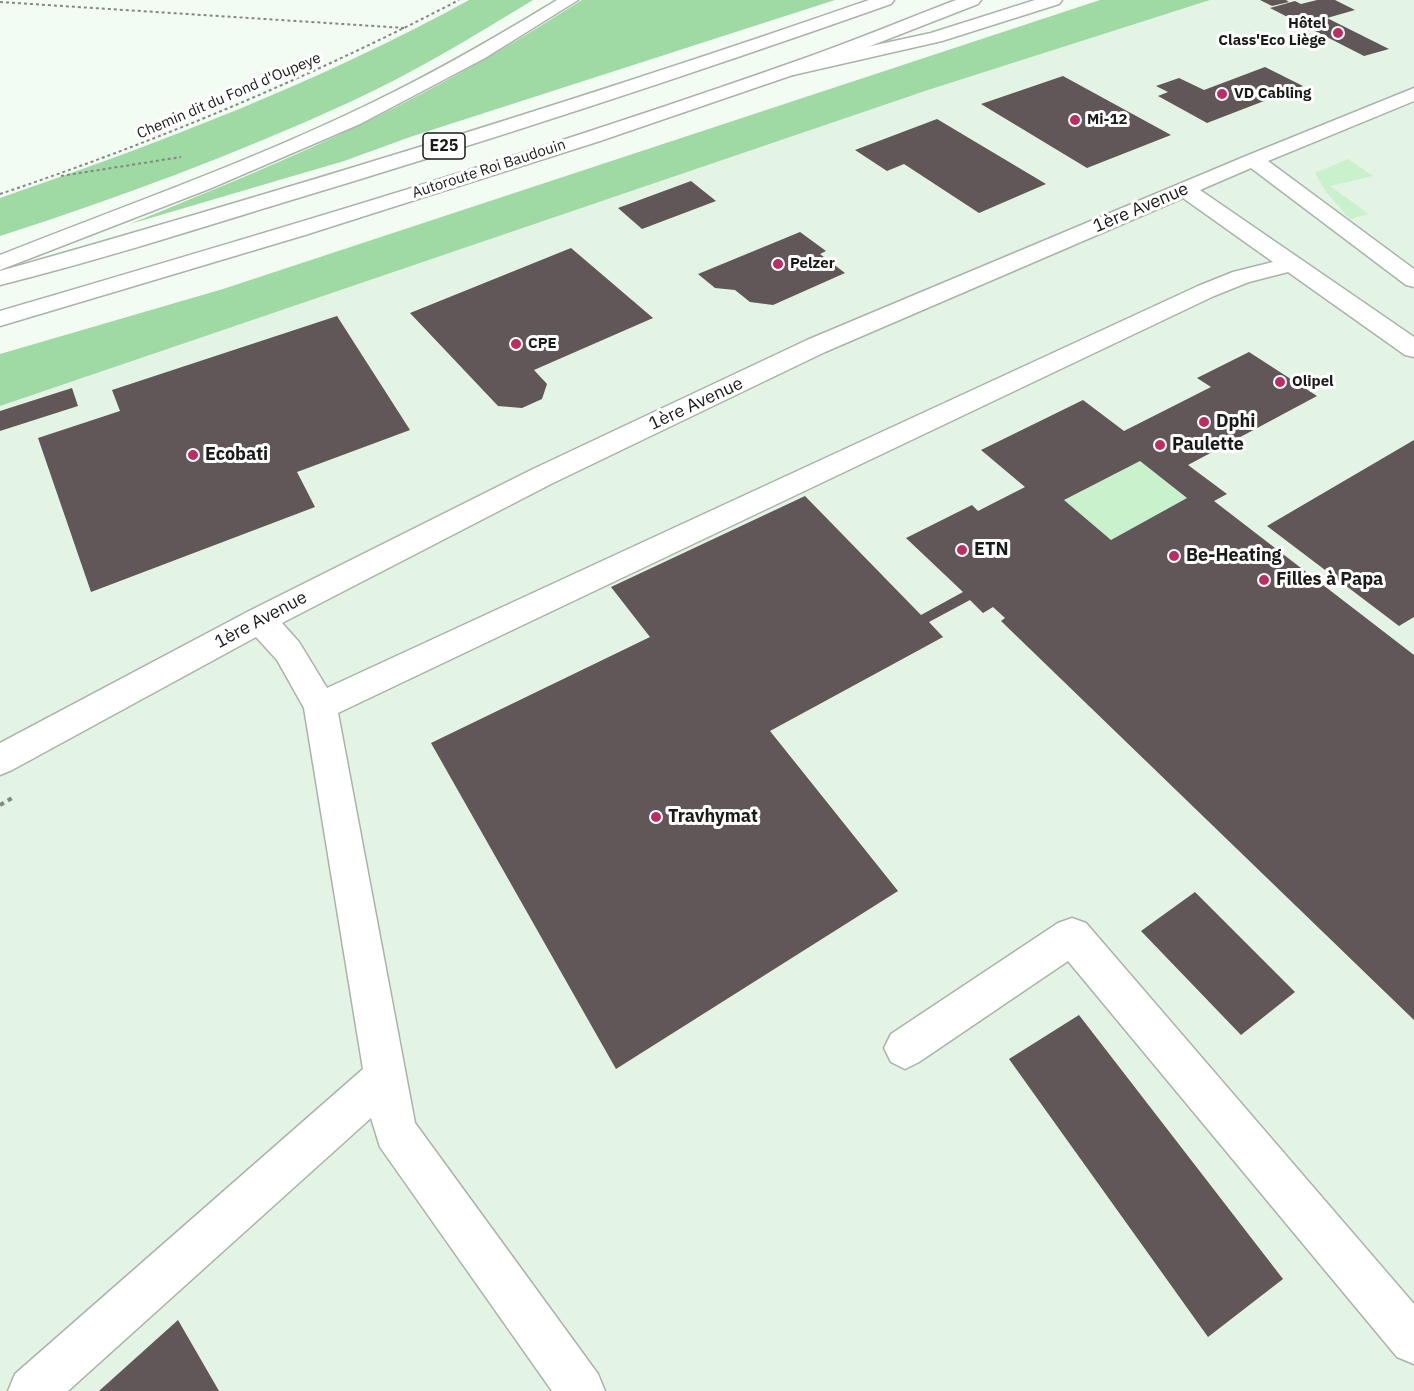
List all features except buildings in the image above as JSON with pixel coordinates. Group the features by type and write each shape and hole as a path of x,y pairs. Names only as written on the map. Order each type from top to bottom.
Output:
{"main road":[{"path":"0,263 241,169 322,134 484,52 569,0"},
{"name":"Autoroute Roi Baudouin","path":"0,278 402,159 759,45 885,0"},
{"name":"Autoroute Roi Baudouin","path":"0,319 288,234 791,70 972,0"},
{"path":"791,70 936,37 1053,0"},
{"name":"1ère Avenue","path":"0,760 260,620 543,476 816,346 1414,94"},
{"path":"1253,160 1414,280"},
{"path":"1184,189 1414,349"},
{"path":"320,706 1206,291 1241,277 1293,264"},
{"path":"260,620 288,651 320,706 395,1132 581,1391"},
{"path":"904,1048 1072,936 1414,1340"},
{"path":"32,1391 385,1077"}],"path":[{"name":"Chemin dit du Fond d'Oupeye","path":"0,194 116,155 260,96 406,28 459,0"},
{"path":"0,2 406,28"},
{"path":"0,805 20,794"}],"shaded area":[{"path":"1209,0 1414,0 1414,1391 0,1391 0,406 928,90"}],"green space":[{"path":"469,0 533,0 374,91 307,121 177,174 0,236 0,198 239,109 355,58"},
{"path":"582,0 835,0 413,136 344,161 130,224 280,162 368,121 477,64"},
{"path":"1100,0 1210,0 928,90 0,406 0,354 223,289"},
{"path":"1348,159 1373,176 1330,186 1369,214 1350,219 1326,192 1315,173"},
{"path":"1140,461 1187,498 1111,540 1064,500"}],"place":[{"name":"Hôtel Class'Eco Liège","path":"1338,33"},
{"name":"VD Cabling","path":"1222,94"},
{"name":"Mi-12","path":"1075,120"},
{"name":"Pelzer","path":"778,264"},
{"name":"CPE","path":"516,344"},
{"name":"Olipel","path":"1280,382"},
{"name":"Dphi","path":"1204,422"},
{"name":"Paulette","path":"1160,445"},
{"name":"Ecobati","path":"193,455"},
{"name":"ETN","path":"962,550"},
{"name":"Be-Heating","path":"1174,556"},
{"name":"Filles à Papa","path":"1264,580"},
{"name":"Travhymat","path":"656,817"}]}
